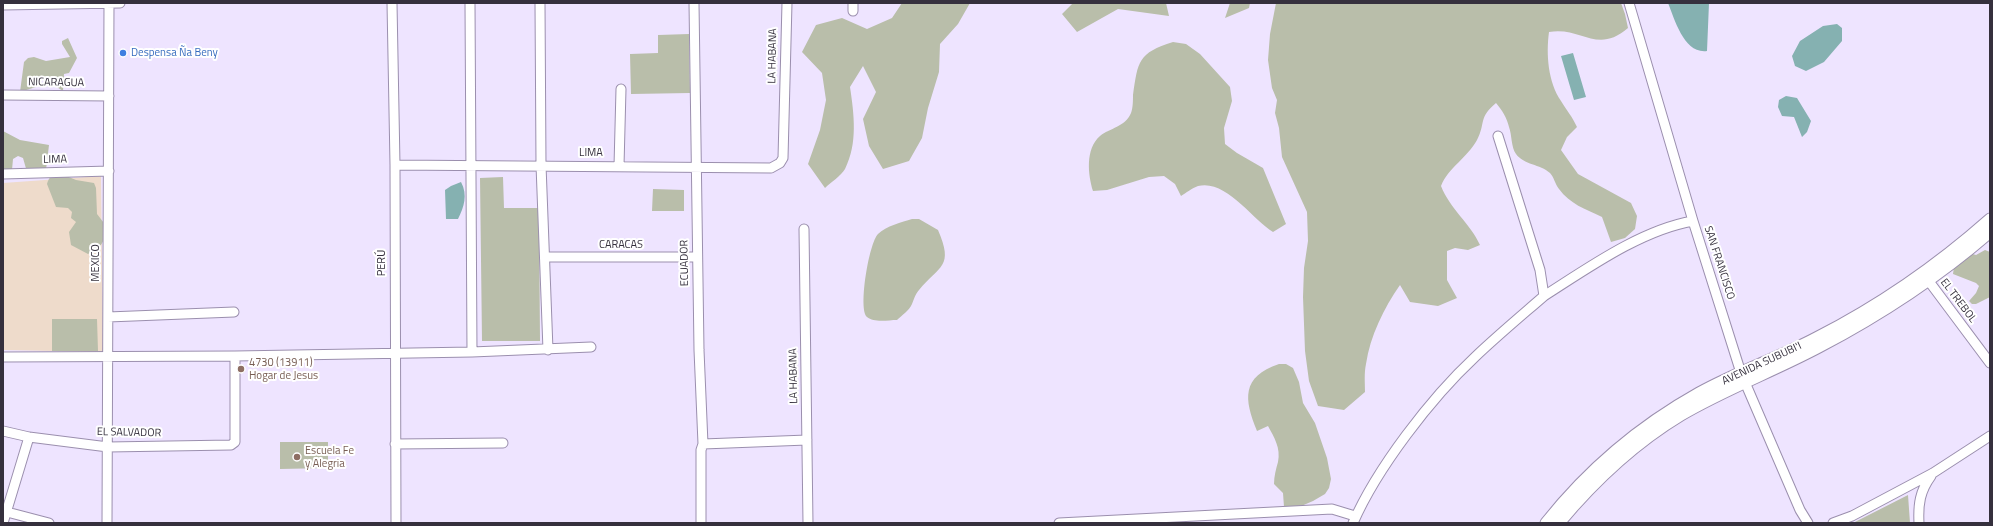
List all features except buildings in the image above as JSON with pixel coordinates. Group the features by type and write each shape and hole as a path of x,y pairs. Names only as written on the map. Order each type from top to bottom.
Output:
{"street":[{"path":"3,5 120,3"},
{"name":"PERÚ","path":"392,3 395,165 394,353 396,523"},
{"path":"470,3 472,352"},
{"path":"540,3 541,165 548,350"},
{"name":"ECUADOR","path":"694,3 697,257 703,444 701,450 701,523"},
{"name":"LA HABANA","path":"783,158 786,3"},
{"name":"SAN FRANCISCO","path":"1629,3 1693,221 1743,378 1800,510 1808,523"},
{"name":"MEXICO","path":"107,523 109,4"},
{"path":"619,166 621,89"},
{"name":"NICARAGUA","path":"3,95 109,96"},
{"path":"1498,136 1540,270 1544,296"},
{"name":"LIMA","path":"395,165 696,166 772,168 780,163 783,158"},
{"name":"LIMA","path":"3,174 109,171"},
{"name":"AVENIDA SUBUBI'I","path":"1925,277 1990,219"},
{"path":"1059,523 1332,509 1354,520 1383,469 1432,403 1474,357 1544,296 1619,250 1661,229 1693,221"},
{"name":"LA HABANA","path":"804,229 808,523"},
{"name":"AVENIDA SUBUBI'I","path":"1558,523 1606,471 1652,434 1743,378 1925,277 1990,232"},
{"name":"CARACAS","path":"545,256 697,257"},
{"name":"EL TREBOL","path":"1925,277 1990,363"},
{"path":"108,317 234,312"},
{"path":"3,357 108,358 472,352 591,347"},
{"name":"EL SALVADOR","path":"3,431 29,437 108,447 231,445 235,442 236,356"},
{"name":"AVENIDA SUBUBI'I","path":"1546,523 1577,487 1625,442 1647,426 1700,393 1743,378"},
{"path":"1833,523 1852,516 1933,473 1990,436"},
{"path":"3,523 29,437"},
{"path":"703,444 807,440"},
{"path":"395,444 503,443"},
{"path":"1919,523 1919,496 1933,473"},
{"path":"7,512 49,523"}],"shaded area":[{"path":"902,3 970,3 958,24 940,44 939,72 928,108 922,138 909,161 883,169 869,146 863,119 876,92 863,66 850,87 854,128 852,149 849,159 843,172 825,188 808,164 820,130 826,100 822,73 802,52 816,25 842,18 867,29 892,18"},
{"path":"1073,3 1166,3 1169,16 1118,9 1077,32 1062,14"},
{"path":"1230,3 1250,3 1249,8 1225,18"},
{"path":"1276,3 1621,3 1628,28 1617,36 1598,40 1560,31 1549,32 1548,58 1553,85 1563,105 1577,127 1567,137 1561,150 1578,174 1631,203 1637,216 1635,229 1625,238 1611,242 1602,217 1584,209 1568,199 1556,185 1553,176 1546,170 1519,158 1513,148 1507,120 1496,103 1490,108 1484,117 1477,140 1469,152 1448,174 1441,186 1449,202 1471,230 1480,245 1468,250 1455,248 1447,251 1447,280 1457,298 1438,306 1410,302 1400,285 1388,303 1374,333 1365,367 1365,392 1344,410 1318,406 1309,381 1305,351 1303,297 1304,268 1308,241 1307,212 1282,157 1279,128 1275,113 1277,100 1272,88 1268,60 1270,34"},
{"path":"1668,3 1709,3 1707,51 1692,47 1686,42 1677,26"},
{"path":"1837,24 1842,28 1842,41 1824,62 1806,71 1795,66 1792,56 1800,41 1823,26"},
{"path":"689,34 690,93 631,94 630,54 658,53 658,35"},
{"path":"68,38 77,58 69,73 64,74 63,91 41,77 36,87 20,92 24,62 28,58 34,57 46,61 70,57 62,44 62,41"},
{"path":"1173,42 1186,44 1200,54 1230,87 1232,101 1224,128 1225,144 1237,153 1263,168 1286,224 1273,232 1228,194 1219,188 1208,185 1198,186 1181,196 1175,184 1164,176 1149,177 1107,190 1093,191 1089,162 1095,141 1104,133 1125,121 1131,113 1136,74 1142,60 1153,50"},
{"path":"1573,53 1586,97 1574,100 1561,56"},
{"path":"1786,96 1797,98 1811,121 1807,132 1802,137 1794,117 1782,116 1778,107 1779,100"},
{"path":"3,131 20,140 49,145 46,170 27,172 23,158 18,156 13,159 12,170 3,176"},
{"path":"59,173 76,180 94,183 96,188 97,214 107,227 102,244 88,254 71,245 69,232 76,222 71,218 72,212 68,208 56,207 47,184 51,176"},
{"path":"101,176 103,352 3,350 3,183"},
{"path":"503,177 504,208 539,208 540,341 482,341 480,178"},
{"path":"461,182 465,196 462,210 458,219 446,219 445,190"},
{"path":"653,189 684,190 684,211 652,211"},
{"path":"912,219 919,219 938,230 943,242 945,259 938,270 919,290 909,309 897,320 877,321 870,319 867,317 865,312 864,290 868,262 875,240 881,231"},
{"path":"1985,250 1990,252 1990,297 1976,304 1972,304 1969,301 1976,293 1979,286 1976,283 1953,274 1954,267 1969,253 1976,255"},
{"path":"52,319 97,319 98,351 52,351"},
{"path":"1279,364 1286,364 1293,368 1299,382 1303,403 1315,423 1327,458 1331,479 1329,488 1325,494 1299,507 1284,507 1283,493 1274,484 1279,452 1273,434 1268,426 1257,431 1248,399 1252,382 1258,375"},
{"path":"280,442 328,442 328,468 280,469"},
{"path":"1908,495 1910,523 1853,523"}],"place":[{"name":"Despensa Ña Beny","path":"123,53"},
{"name":"4730 (13911) Hogar de Jesus","path":"241,369"},
{"name":"Escuela Fe y Alegria","path":"297,457"}]}
